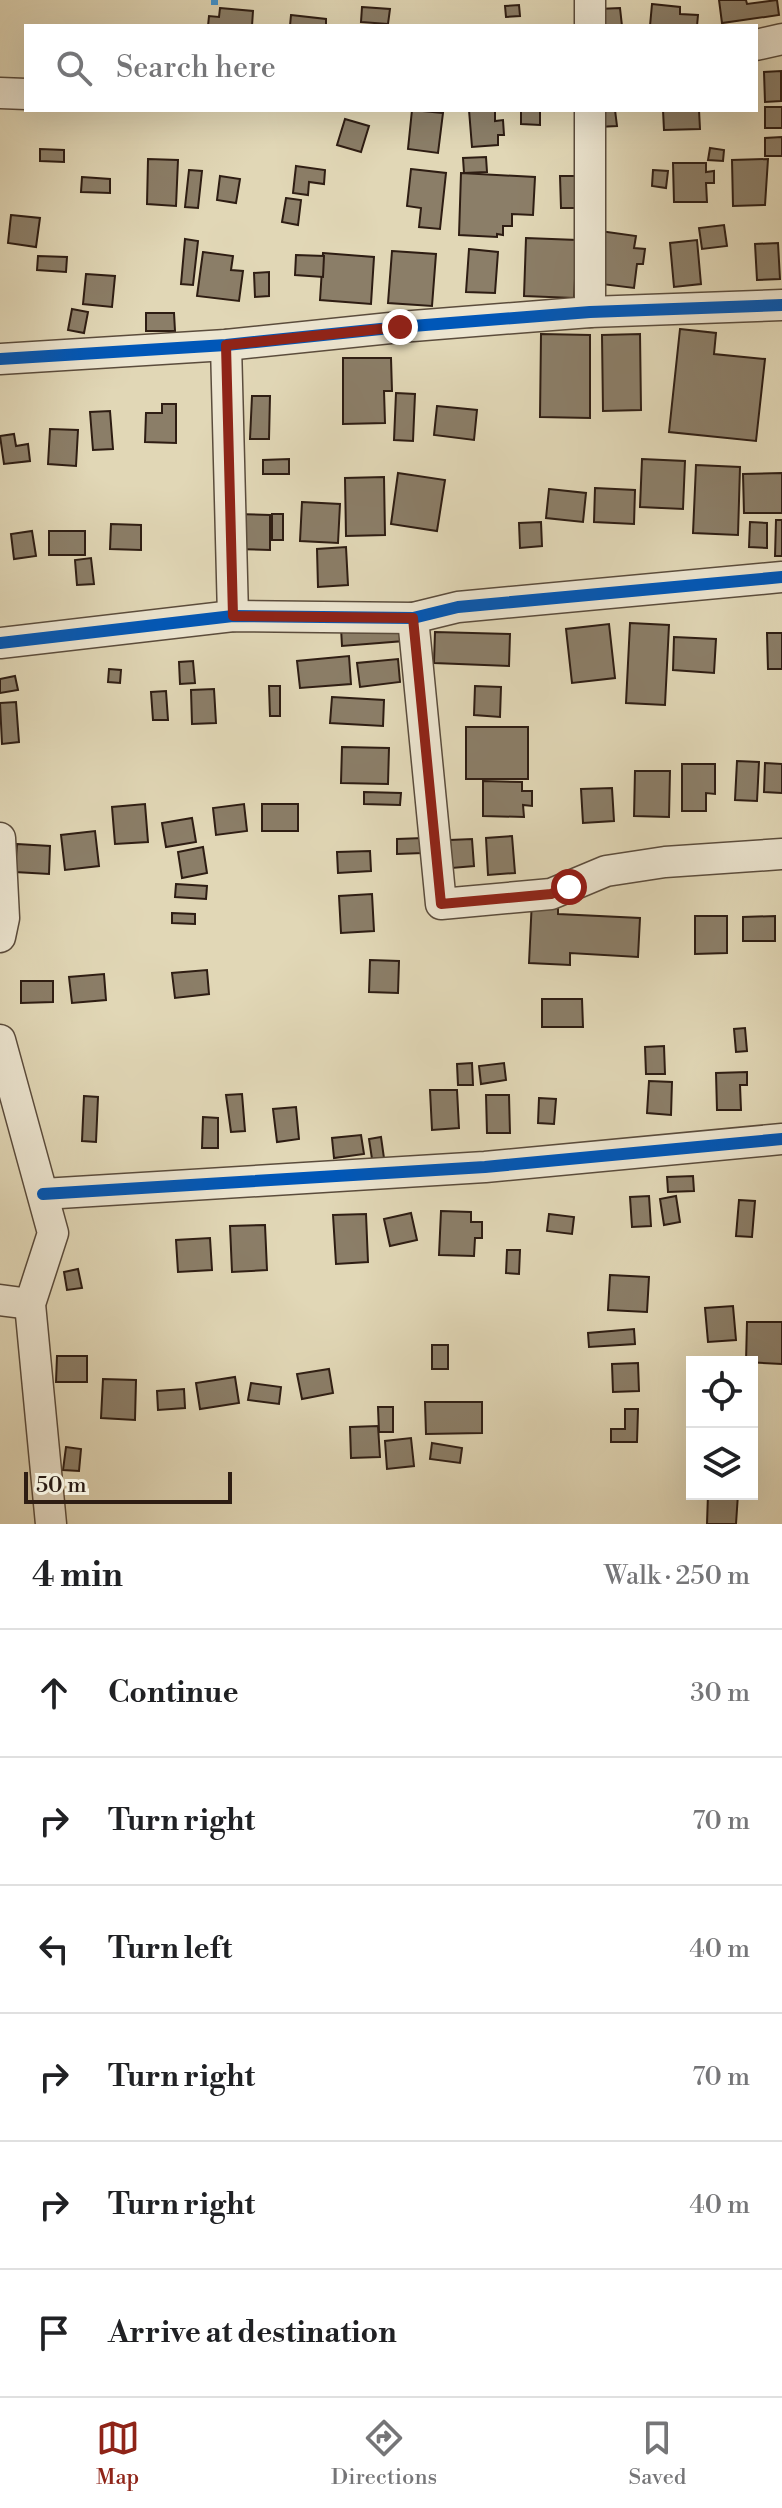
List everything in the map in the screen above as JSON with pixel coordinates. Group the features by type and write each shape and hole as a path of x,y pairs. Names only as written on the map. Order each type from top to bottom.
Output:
{"street":[{"path":"590,0 590,24"},
{"path":"758,45 782,39"},
{"path":"0,93 24,94"},
{"path":"590,112 590,312"},
{"path":"0,359 226,345 590,312 782,305"},
{"path":"226,345 233,616"},
{"path":"0,643 233,616 413,618 458,607 782,577"},
{"path":"413,618 441,904 551,894 606,871 782,854"},
{"path":"0,838 4,918 0,937"},
{"path":"0,1040 53,1233 30,1304 51,1524"},
{"path":"43,1194 485,1167 782,1139"},
{"path":"0,1300 30,1304"}],"building":[{"path":"719,0 746,0 747,4 777,0 779,15 722,23"},
{"path":"652,4 680,7 680,14 698,15 697,24 650,24"},
{"path":"519,5 520,16 506,17 505,6"},
{"path":"362,7 390,9 388,24 361,22"},
{"path":"220,8 253,11 252,24 208,24 209,16 219,17"},
{"path":"620,8 622,24 599,24 598,9"},
{"path":"291,15 326,19 326,24 290,24"},
{"path":"781,71 781,101 765,102 764,72"},
{"path":"765,107 782,107 782,128 765,128"},
{"path":"412,112 443,113 438,153 408,149"},
{"path":"469,112 495,112 495,121 503,120 504,135 498,135 498,145 472,147"},
{"path":"521,112 540,112 540,125 521,124"},
{"path":"596,112 615,112 617,126 598,127"},
{"path":"663,112 699,112 700,129 664,130"},
{"path":"345,119 369,126 361,152 337,145"},
{"path":"782,137 782,156 765,156 765,138"},
{"path":"710,148 724,150 723,161 708,160"},
{"path":"40,149 64,150 64,162 40,161"},
{"path":"486,157 487,172 464,173 463,158"},
{"path":"148,159 178,160 176,206 147,204"},
{"path":"768,159 765,205 733,206 732,160"},
{"path":"673,163 706,163 706,172 714,171 714,183 706,183 707,202 674,202"},
{"path":"296,166 325,170 324,184 309,182 308,195 293,193"},
{"path":"411,169 446,173 440,229 419,227 421,208 407,206"},
{"path":"189,170 202,171 198,208 185,207"},
{"path":"653,170 668,171 666,188 652,186"},
{"path":"461,173 535,177 533,215 512,214 512,226 503,226 503,235 497,234 497,237 459,235"},
{"path":"220,176 240,179 236,203 217,200"},
{"path":"560,176 583,176 584,208 561,208"},
{"path":"82,177 110,179 110,193 81,192"},
{"path":"286,198 301,200 298,225 282,222"},
{"path":"11,215 40,218 36,247 8,243"},
{"path":"724,225 727,246 702,249 699,228"},
{"path":"600,231 636,236 634,248 645,249 643,264 637,264 634,288 593,283"},
{"path":"526,238 577,240 574,298 524,296"},
{"path":"185,239 198,241 193,285 181,284"},
{"path":"697,240 701,284 674,287 670,243"},
{"path":"778,243 780,279 757,280 755,244"},
{"path":"469,249 498,252 495,293 466,292"},
{"path":"392,251 436,254 432,306 388,303"},
{"path":"203,252 233,256 231,270 243,271 239,301 197,296"},
{"path":"323,253 374,257 371,304 320,300"},
{"path":"296,255 324,256 323,277 295,275"},
{"path":"38,256 67,257 66,272 37,270"},
{"path":"269,272 269,296 255,297 254,273"},
{"path":"86,274 115,276 112,307 83,304"},
{"path":"72,309 88,312 84,333 68,330"},
{"path":"146,313 174,313 175,331 146,331"},
{"path":"680,329 716,333 714,354 765,359 756,441 669,432"},
{"path":"541,334 590,335 590,418 540,417"},
{"path":"640,334 641,410 603,411 602,335"},
{"path":"343,358 391,358 392,391 384,391 385,423 343,424"},
{"path":"396,393 415,394 413,441 394,440"},
{"path":"252,396 270,396 269,439 250,439"},
{"path":"162,404 176,404 176,443 145,442 146,413 162,413"},
{"path":"437,406 477,410 474,440 434,435"},
{"path":"110,411 113,449 93,450 90,412"},
{"path":"50,429 78,430 76,466 48,464"},
{"path":"14,434 16,446 28,444 30,461 4,464 0,436"},
{"path":"289,459 289,474 263,474 263,460"},
{"path":"642,459 685,461 683,509 640,507"},
{"path":"696,465 740,467 738,535 693,533"},
{"path":"398,473 445,480 437,531 391,524"},
{"path":"782,473 782,513 744,513 743,474"},
{"path":"384,477 385,535 346,536 345,478"},
{"path":"595,488 635,490 634,524 594,522"},
{"path":"549,489 586,493 583,522 546,518"},
{"path":"302,502 340,504 338,543 300,541"},
{"path":"235,514 270,515 270,550 234,549"},
{"path":"272,514 283,514 283,540 272,540"},
{"path":"776,520 782,520 782,556 775,556"},
{"path":"541,522 542,546 520,548 519,523"},
{"path":"750,522 767,523 767,548 749,547"},
{"path":"111,524 141,525 141,550 110,549"},
{"path":"32,531 36,556 14,559 11,534"},
{"path":"49,531 85,531 85,555 49,555"},
{"path":"346,547 348,585 318,587 317,549"},
{"path":"91,558 94,584 77,585 75,560"},
{"path":"630,623 669,625 665,705 626,703"},
{"path":"403,624 404,641 342,646 341,628"},
{"path":"609,624 615,678 572,683 566,629"},
{"path":"435,632 510,634 509,666 434,663"},
{"path":"767,633 782,633 782,669 768,669"},
{"path":"674,637 716,639 714,673 673,670"},
{"path":"349,656 351,684 300,688 297,661"},
{"path":"398,659 400,682 360,687 357,663"},
{"path":"193,661 195,683 180,684 179,662"},
{"path":"109,669 121,670 120,683 108,682"},
{"path":"15,676 18,690 0,693 0,679"},
{"path":"269,686 280,686 280,716 270,716"},
{"path":"475,686 501,687 500,717 474,715"},
{"path":"214,689 216,723 192,724 191,690"},
{"path":"166,691 168,720 153,720 151,692"},
{"path":"332,697 384,700 383,726 330,723"},
{"path":"16,702 19,742 2,744 0,703"},
{"path":"466,727 528,727 528,779 466,779"},
{"path":"342,747 389,748 388,784 341,783"},
{"path":"737,761 759,762 757,801 735,800"},
{"path":"765,763 782,764 782,793 764,792"},
{"path":"682,764 715,764 715,794 706,793 706,811 682,811"},
{"path":"635,771 670,771 669,817 634,816"},
{"path":"483,781 522,782 522,791 532,791 532,806 523,805 524,817 483,816"},
{"path":"612,788 614,821 583,823 581,789"},
{"path":"364,792 401,793 400,805 364,804"},
{"path":"145,804 148,842 115,844 112,807"},
{"path":"244,804 247,831 216,835 213,808"},
{"path":"262,804 298,804 298,831 262,831"},
{"path":"192,818 196,842 166,847 162,823"},
{"path":"95,831 99,866 65,870 61,835"},
{"path":"512,836 515,873 488,875 486,838"},
{"path":"423,838 423,853 397,854 397,839"},
{"path":"472,839 474,866 452,868 450,840"},
{"path":"17,844 50,846 49,874 15,872"},
{"path":"203,847 207,873 182,878 178,852"},
{"path":"370,851 371,871 338,873 337,852"},
{"path":"176,884 207,886 206,899 175,897"},
{"path":"372,894 374,931 341,933 339,896"},
{"path":"532,899 558,900 558,914 640,918 638,957 570,953 570,965 529,963"},
{"path":"172,913 195,914 195,924 172,923"},
{"path":"695,916 727,916 727,953 695,954"},
{"path":"775,916 775,941 743,941 743,917"},
{"path":"370,960 399,961 398,993 369,992"},
{"path":"207,970 209,994 175,998 172,973"},
{"path":"104,974 106,1000 72,1003 69,977"},
{"path":"21,981 53,981 53,1002 21,1003"},
{"path":"542,999 582,999 583,1027 542,1027"},
{"path":"745,1028 747,1051 736,1052 734,1029"},
{"path":"664,1046 665,1074 646,1074 645,1047"},
{"path":"472,1063 473,1085 458,1085 457,1064"},
{"path":"504,1063 506,1080 481,1084 479,1066"},
{"path":"747,1072 747,1085 740,1085 741,1110 717,1110 716,1073"},
{"path":"649,1081 672,1082 671,1115 647,1113"},
{"path":"430,1090 457,1090 459,1128 432,1130"},
{"path":"242,1094 245,1131 231,1132 226,1095"},
{"path":"486,1095 509,1095 510,1133 487,1133"},
{"path":"84,1096 98,1097 96,1142 82,1141"},
{"path":"539,1098 556,1099 554,1124 538,1123"},
{"path":"296,1107 299,1139 277,1142 273,1109"},
{"path":"203,1117 218,1118 218,1148 202,1148"},
{"path":"361,1135 364,1154 334,1158 332,1138"},
{"path":"381,1137 384,1158 372,1159 369,1139"},
{"path":"693,1176 694,1191 668,1192 667,1177"},
{"path":"649,1196 651,1226 632,1227 630,1197"},
{"path":"676,1196 680,1222 664,1225 660,1199"},
{"path":"739,1200 755,1201 752,1237 736,1236"},
{"path":"441,1211 471,1212 471,1222 482,1222 482,1238 475,1238 474,1256 439,1255"},
{"path":"411,1213 417,1240 390,1246 384,1219"},
{"path":"366,1214 368,1262 336,1264 333,1215"},
{"path":"549,1214 574,1217 572,1234 547,1231"},
{"path":"265,1225 267,1270 232,1272 230,1226"},
{"path":"210,1238 212,1270 178,1272 176,1240"},
{"path":"507,1250 520,1250 519,1274 506,1273"},
{"path":"78,1269 82,1288 67,1290 64,1272"},
{"path":"610,1275 649,1277 647,1312 608,1310"},
{"path":"733,1306 736,1340 708,1342 705,1308"},
{"path":"747,1322 782,1322 782,1364 758,1363 758,1356 746,1356"},
{"path":"634,1329 635,1344 589,1347 588,1333"},
{"path":"432,1345 448,1345 448,1369 432,1369"},
{"path":"57,1356 87,1356 87,1382 56,1382"},
{"path":"638,1363 639,1391 613,1392 612,1364"},
{"path":"329,1369 333,1393 302,1399 297,1374"},
{"path":"235,1377 239,1403 200,1409 196,1383"},
{"path":"103,1379 136,1380 135,1420 101,1418"},
{"path":"251,1383 281,1387 279,1404 248,1400"},
{"path":"184,1389 185,1408 158,1410 157,1391"},
{"path":"425,1402 482,1402 482,1433 426,1434"},
{"path":"378,1407 393,1407 393,1432 379,1432"},
{"path":"625,1409 638,1409 637,1442 611,1442 611,1429 625,1429"},
{"path":"378,1426 380,1457 351,1458 350,1427"},
{"path":"411,1438 414,1466 387,1469 385,1441"},
{"path":"432,1443 462,1448 460,1463 430,1459"},
{"path":"66,1447 81,1449 79,1471 63,1470"},
{"path":"708,1500 738,1500 736,1524 707,1524"}],"marked path":[{"path":"211,0 218,0"}],"cycle path":[{"path":"0,359 226,345 590,312 782,305"},
{"path":"0,643 233,616 413,618 458,607 782,577"},
{"path":"43,1194 485,1167 782,1139"}],"route":[{"path":"400,327 226,345 233,616 413,618 441,904 551,894 569,887"}]}
